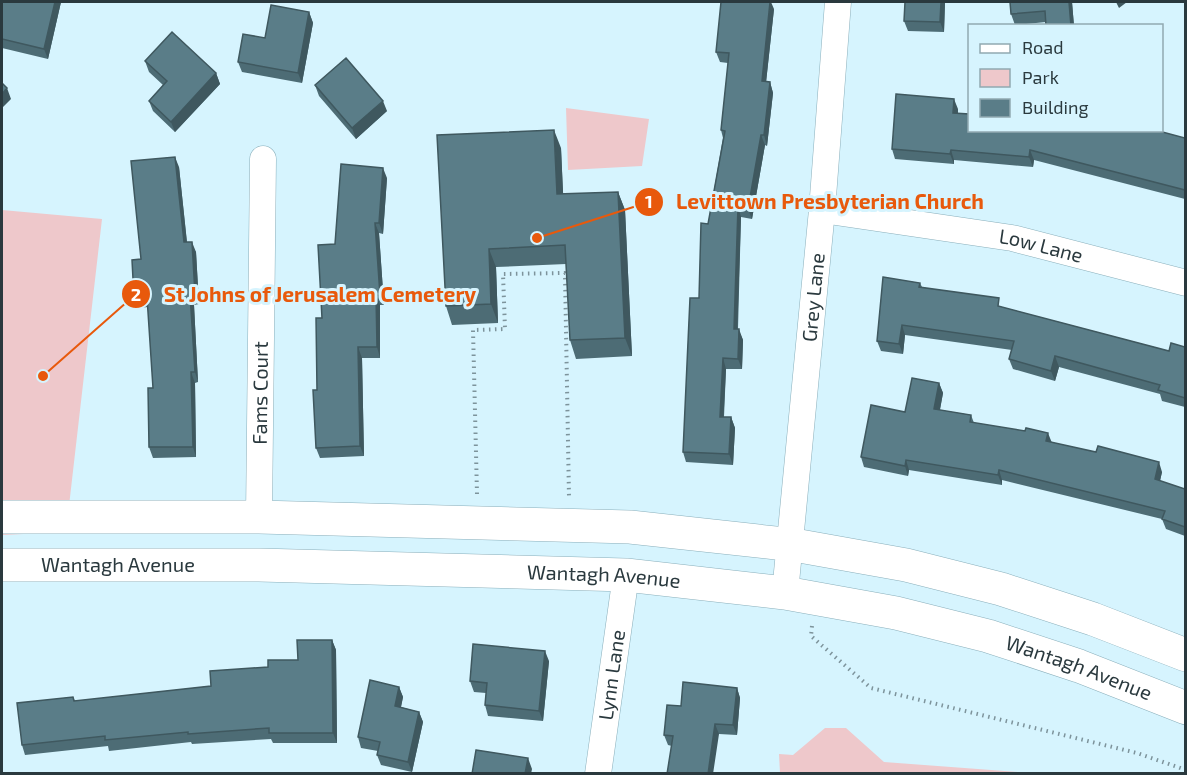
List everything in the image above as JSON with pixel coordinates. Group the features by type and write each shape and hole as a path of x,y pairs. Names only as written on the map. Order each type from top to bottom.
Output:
{"main road":[{"path":"2,517 259,517 630,526 790,545 906,565 1001,589 1093,619 1185,655"},
{"name":"Wantagh Avenue","path":"2,565 259,565 626,575 801,596 896,613 988,636 1079,666 1185,708"}],"street":[{"name":"Grey Lane","path":"801,596 790,545 822,210 838,2"},
{"name":"Fams Court","path":"259,517 263,159"},
{"name":"Low Lane","path":"822,210 1012,238 1185,283"},
{"name":"Lynn Lane","path":"598,774 626,575"}],"path":[{"path":"477,522 473,330 505,329 503,274 565,273 569,525"},
{"path":"801,596 811,636 871,688 1137,753 1185,770"}],"green space":[{"path":"566,108 649,119 642,166 568,170"},
{"path":"2,210 102,219 66,532 2,535"},
{"path":"825,728 846,728 884,762 1031,773 780,773 779,754 793,755"}],"building":[{"path":"2,2 55,2 44,49 2,39"},
{"path":"721,2 770,2 762,81 770,82 764,135 761,135 748,209 738,207 734,329 739,329 738,359 723,358 720,417 731,417 729,454 683,452 690,298 699,298 701,223 708,224 725,131 721,130 729,53 716,52"},
{"path":"905,2 941,2 940,22 904,21"},
{"path":"1010,2 1069,2 1071,24 1046,24 1045,11 1011,14"},
{"path":"271,5 309,12 298,73 238,62 243,34 265,38"},
{"path":"172,32 216,73 171,122 149,101 167,81 145,61"},
{"path":"346,58 383,101 352,128 315,85"},
{"path":"2,83 7,88 2,94"},
{"path":"896,94 954,99 953,113 968,114 968,132 1162,132 1185,138 1185,190 1030,150 1029,157 951,150 950,154 892,149"},
{"path":"554,130 557,194 618,192 625,338 570,340 565,245 489,249 491,304 446,306 437,135"},
{"path":"175,157 184,242 192,242 195,294 190,294 195,372 191,372 193,447 149,447 148,388 153,388 147,297 134,298 132,260 141,259 131,161"},
{"path":"341,164 383,168 379,223 375,223 380,295 376,295 377,347 358,347 360,446 316,448 313,390 317,390 316,318 322,318 318,245 335,244"},
{"path":"883,277 920,283 919,287 999,298 998,306 1169,351 1171,343 1185,347 1185,398 1158,390 1160,385 1055,356 1051,371 1009,359 1014,341 902,325 899,344 877,341"},
{"path":"912,378 939,383 934,409 971,415 970,422 1025,431 1026,428 1048,433 1046,441 1096,452 1098,446 1159,462 1155,479 1185,489 1185,527 1162,519 1165,511 999,470 998,475 906,460 905,466 861,457 871,405 905,412"},
{"path":"297,640 332,640 333,733 269,733 269,728 188,734 188,732 105,740 105,736 22,745 17,703 73,697 74,701 211,686 210,671 268,667 268,660 298,660"},
{"path":"473,644 545,651 539,711 485,705 487,683 470,681"},
{"path":"370,680 399,687 395,706 419,712 408,762 377,755 380,742 358,737"},
{"path":"683,682 737,688 733,725 715,724 708,774 667,774 673,736 664,735 667,705 681,706"},
{"path":"476,750 528,758 525,774 472,774"}],"place":[{"name":"Levittown Presbyterian Church","path":"537,238"},
{"name":"St Johns of Jerusalem Cemetery","path":"43,376"}]}
